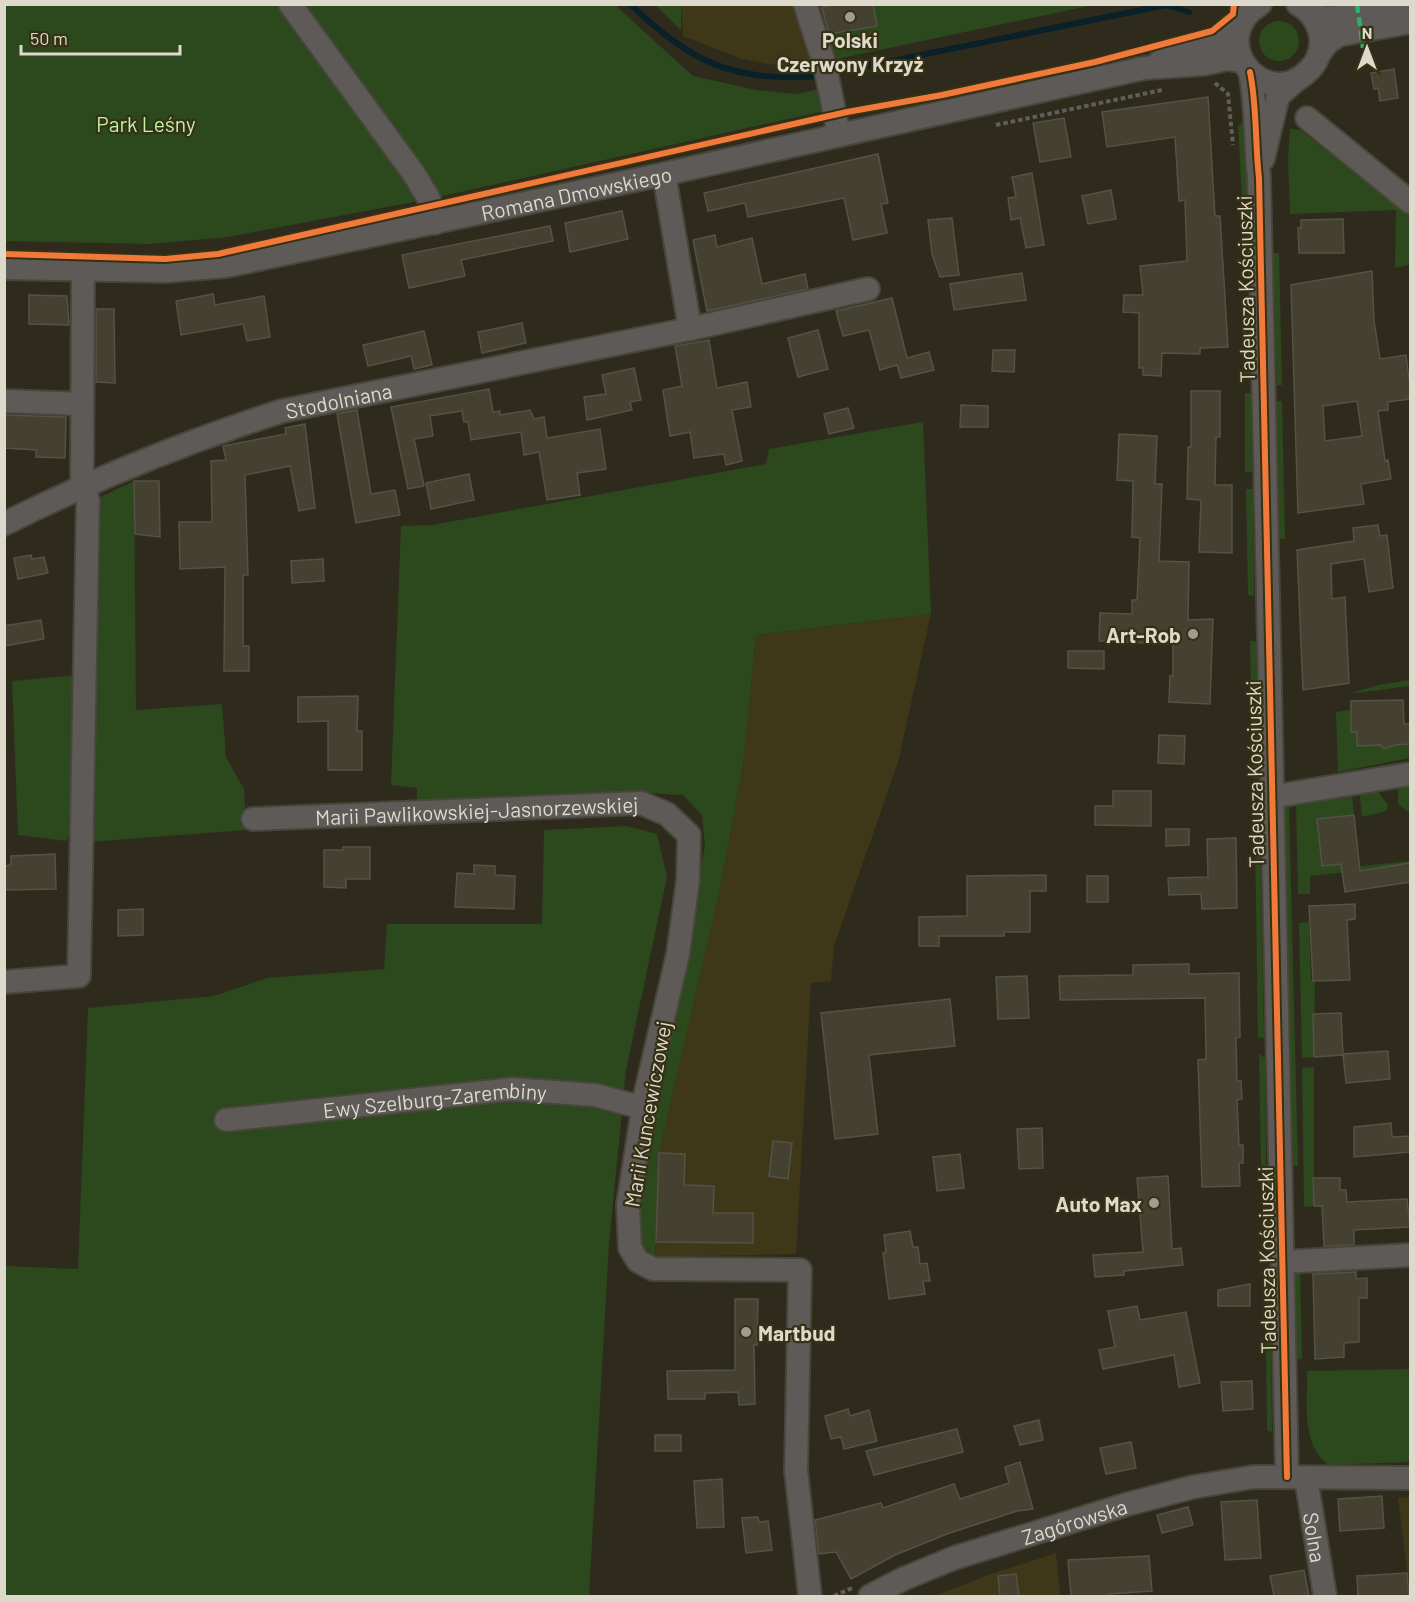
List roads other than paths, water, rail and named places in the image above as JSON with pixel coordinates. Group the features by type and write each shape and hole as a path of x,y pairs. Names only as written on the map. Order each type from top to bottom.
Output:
{"street":[{"path":"290,4 414,174 429,199 435,223"},
{"path":"805,4 825,66 839,135"},
{"name":"Romana Dmowskiego","path":"1144,68 1200,44 1230,36 1243,17 1260,4"},
{"path":"1304,9 1326,18 1410,11"},
{"path":"1304,9 1318,27 1321,41 1319,54"},
{"name":"Tadeusza Kościuszki","path":"1243,17 1237,47 1253,89 1254,131 1259,178 1283,1262 1297,1477"},
{"name":"Tadeusza Kościuszki","path":"1259,178 1278,96 1313,67 1328,42 1339,35 1410,21"},
{"name":"Romana Dmowskiego","path":"4,268 166,271 226,266 664,174 1144,68 1203,64 1228,59 1246,66"},
{"path":"1246,66 1262,80 1275,84 1296,80"},
{"path":"1307,118 1410,202"},
{"path":"664,174 690,329"},
{"path":"4,982 79,976 88,500 82,485 83,270"},
{"name":"Stodolniana","path":"4,524 82,485 219,431 282,411 690,329 868,289"},
{"path":"4,401 82,404"},
{"path":"1271,797 1410,774"},
{"name":"Marii Pawlikowskiej-Jasnorzewskiej","path":"253,819 641,803 667,814 689,835"},
{"name":"Marii Kuncewiczowej","path":"689,835 688,880 678,954 644,1108 628,1205 630,1248 638,1261 653,1269 800,1270 796,1471 810,1596"},
{"name":"Ewy Szelburg-Zarembiny","path":"226,1120 512,1089 595,1095 644,1108"},
{"path":"1283,1262 1410,1255"},
{"name":"Zagórowska","path":"869,1593 954,1558 1128,1504 1215,1482 1297,1477 1410,1479"},
{"name":"Solna","path":"1297,1477 1309,1511 1325,1596"}],"waterway":[{"path":"630,4 673,41 715,64 737,72 761,76 818,76"},
{"path":"838,72 1166,5 1189,12"}],"place":[{"name":"Polski Czerwony Krzyż","path":"850,17"},
{"name":"Art-Rob","path":"1193,634"},
{"name":"Auto Max","path":"1154,1203"},
{"name":"Martbud","path":"746,1332"}],"park label":[{"name":"Park Leśny","path":"146,123"}]}
